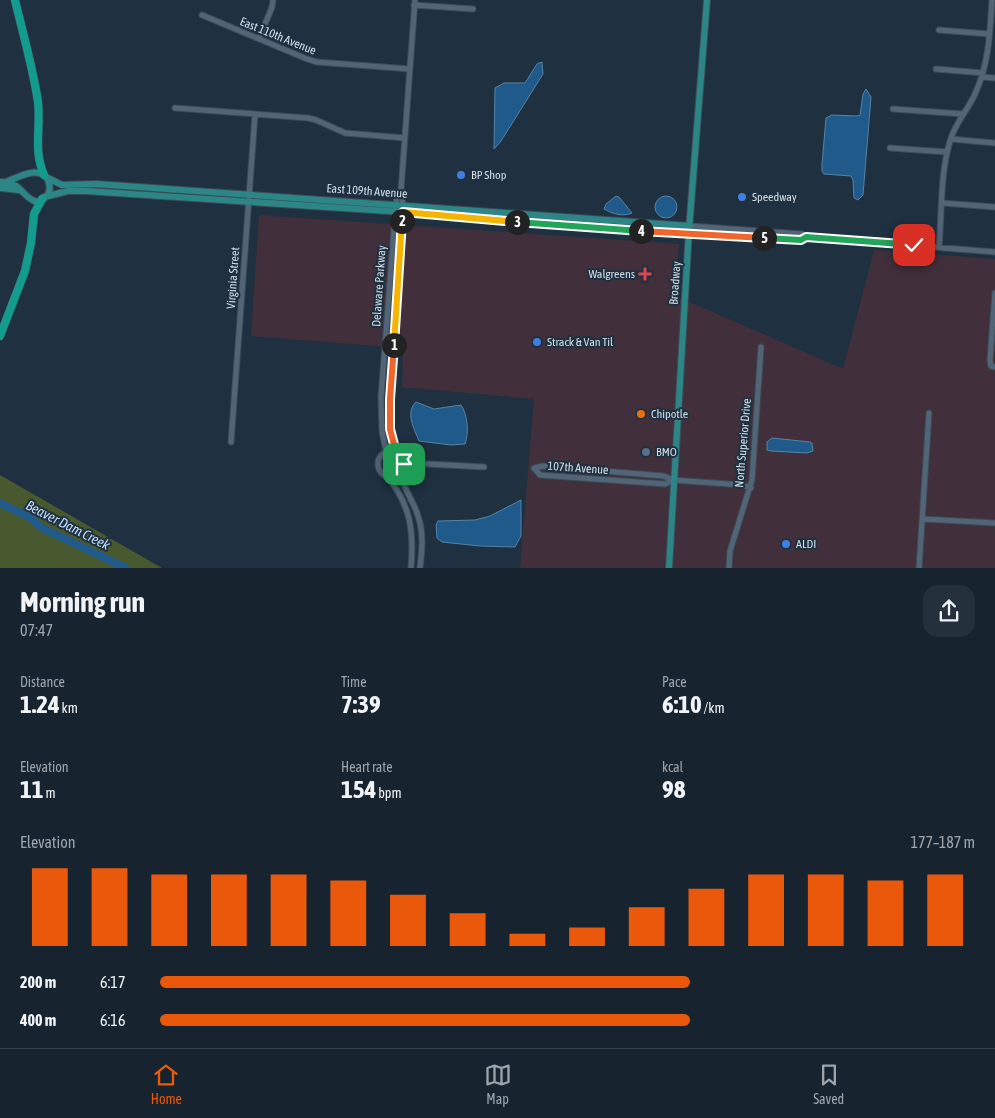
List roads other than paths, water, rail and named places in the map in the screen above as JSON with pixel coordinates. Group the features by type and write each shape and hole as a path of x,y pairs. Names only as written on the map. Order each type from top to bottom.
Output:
{"highway":[{"path":"15,0 36,89 39,115 38,157 45,176"},
{"path":"0,336 25,271 31,243 34,214 43,198"}],"main road":[{"name":"Broadway","path":"669,568 689,234 707,0"},
{"name":"East 109th Avenue","path":"3,182 33,172 63,185 96,184 250,194 395,208"},
{"path":"43,198 50,188 45,176"},
{"name":"East 109th Avenue","path":"3,182 17,187 22,193"},
{"name":"East 109th Avenue","path":"0,188 15,189 31,200 62,192 81,191 249,202 403,208 690,226"},
{"name":"East 109th Avenue","path":"403,208 689,234"}],"street":[{"path":"259,39 272,7 272,0"},
{"path":"939,247 947,152 951,139 974,95 982,75 993,14 992,0"},
{"path":"401,190 414,2 473,9"},
{"name":"East 110th Avenue","path":"202,15 317,62 410,69"},
{"path":"939,30 989,34"},
{"path":"936,69 995,78"},
{"path":"175,108 308,118 345,133 405,138"},
{"path":"893,109 963,114"},
{"name":"Virginia Street","path":"231,442 255,114"},
{"path":"951,139 995,143"},
{"path":"890,148 947,152"},
{"name":"Delaware Parkway","path":"386,452 382,431 381,397 395,208 397,196 401,190"},
{"name":"Delaware Parkway","path":"396,452 390,429 389,413 403,208 401,190"},
{"path":"942,204 995,207"},
{"path":"690,226 802,234 806,237 995,252"},
{"path":"689,234 801,240 806,237"},
{"path":"995,293 990,363 995,367"},
{"name":"North Superior Drive","path":"729,568 730,551 751,488 761,347"},
{"path":"919,568 929,413"},
{"path":"411,568 413,538 410,520 400,496 379,466 380,458 386,452 396,452 402,457 404,464 401,472 402,482 416,511 421,529 420,568"},
{"path":"404,464 484,467"},
{"name":"107th Avenue","path":"674,480 665,484 540,475 534,468 543,466 664,476 674,480 742,485 751,488"},
{"path":"386,475 394,476 401,472"},
{"path":"922,520 995,523"}],"water":[{"path":"542,62 543,74 494,149 495,88 504,83 525,83 537,64"},
{"path":"866,89 871,97 863,195 858,200 854,198 851,176 824,174 822,164 826,118 832,115 860,115 863,94"},
{"path":"616,196 632,213 618,214 604,209 606,204"},
{"path":"662,196 670,196 677,203 677,211 670,218 662,218 655,211 655,203"},
{"path":"416,402 434,409 461,405 467,424 465,444 451,445 419,441 411,416 411,411"},
{"path":"772,438 810,442 812,443 813,451 807,453 767,450 767,442"},
{"path":"521,500 521,536 515,547 442,542 437,538 436,525 438,521 475,520 490,516"}],"waterway":[{"name":"Beaver Dam Creek","path":"0,503 31,518 42,528 126,568"}],"place":[{"name":"BP Shop","path":"461,175"},
{"name":"Speedway","path":"742,197"},
{"name":"Walgreens","path":"645,274"},
{"name":"Strack & Van Til","path":"537,342"},
{"name":"Chipotle","path":"641,414"},
{"name":"BMO","path":"646,452"},
{"name":"ALDI","path":"786,544"}]}
